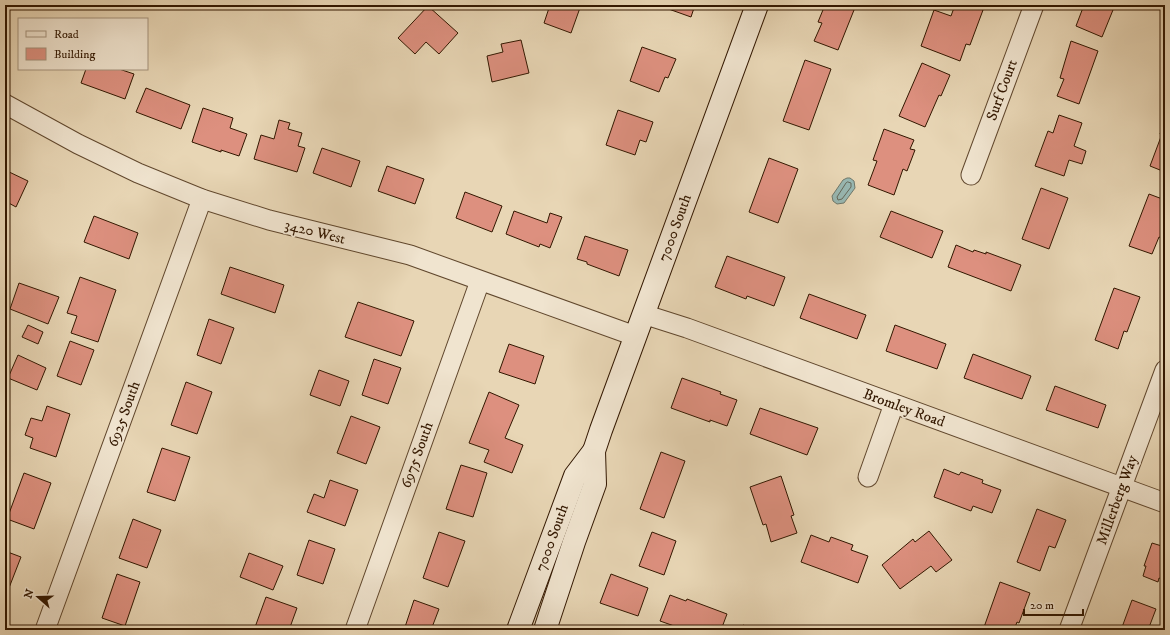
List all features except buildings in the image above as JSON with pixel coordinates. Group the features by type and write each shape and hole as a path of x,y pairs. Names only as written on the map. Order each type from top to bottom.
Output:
{"main road":[{"name":"7000 South","path":"518,630 575,476 594,452 756,5"},
{"name":"7000 South","path":"545,630 595,484 594,452"}],"street":[{"name":"Surf Court","path":"971,175 1034,5"},
{"name":"3420 West","path":"5,104 78,144 138,173 202,199 269,220 410,255 635,336"},
{"name":"6925 South","path":"45,630 202,199"},
{"name":"6975 South","path":"355,630 480,280"},
{"name":"Bromley Road","path":"643,314 694,330 1165,503"},
{"name":"Millerberg Way","path":"1069,630 1165,370"},
{"path":"868,477 894,404"}],"water":[{"path":"847,178 854,181 855,188 844,203 837,204 833,201 832,196 843,180"}]}
